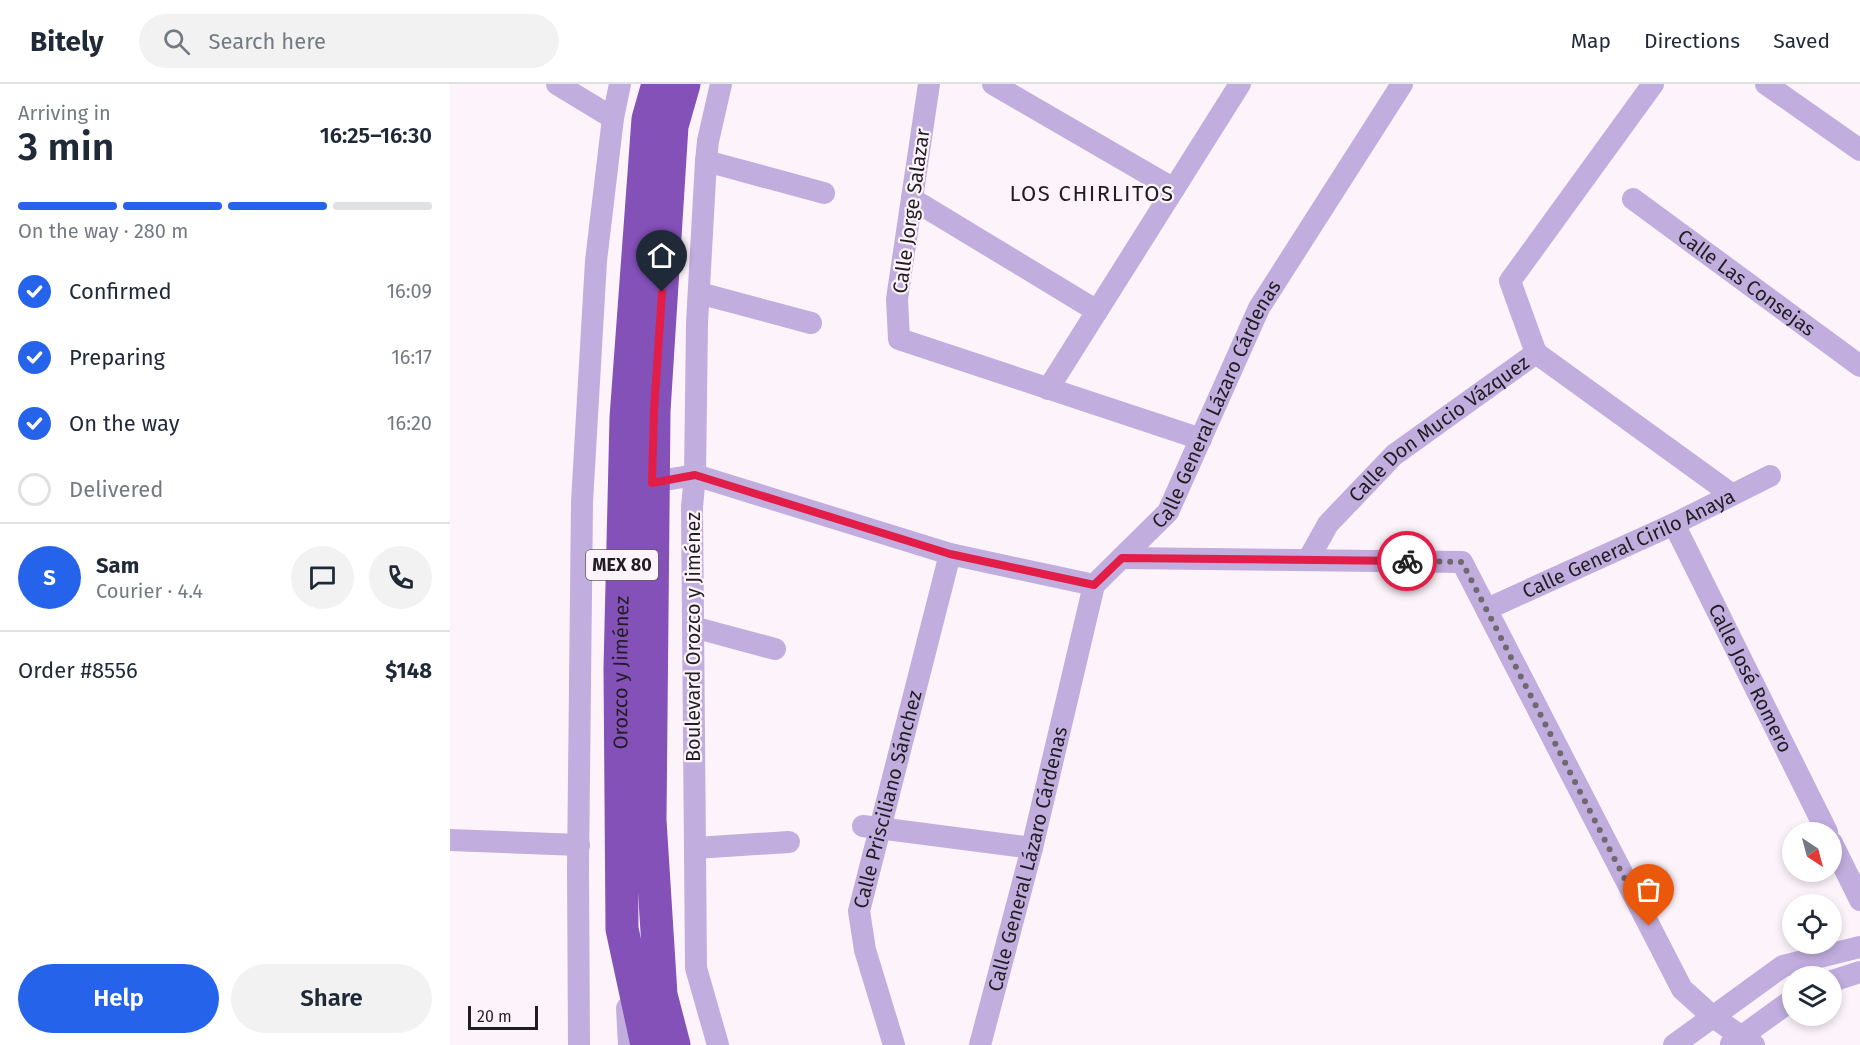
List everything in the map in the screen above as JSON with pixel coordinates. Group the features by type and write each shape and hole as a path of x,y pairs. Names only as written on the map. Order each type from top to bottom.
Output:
{"highway":[{"name":"Orozco y Jiménez","path":"658,84 648,119 626,418 638,485 650,820 661,995 674,1045"},
{"name":"Orozco y Jiménez","path":"648,1045 622,929 620,668 638,485 654,411 672,126 684,84"}],"street":[{"path":"556,84 613,118"},
{"path":"579,1045 582,502 596,261 613,118 620,84"},
{"name":"Boulevard Orozco y Jiménez","path":"718,1045 696,968 692,507 706,161 708,141 721,84"},
{"name":"Calle Jorge Salazar","path":"929,84 897,299 899,339 1048,389"},
{"path":"993,84 1174,189"},
{"path":"1201,439 1048,389 1240,84"},
{"name":"Calle General Lázaro Cárdenas","path":"981,1045 1032,848 1094,585 1168,512 1259,308 1402,84"},
{"name":"Calle Don Mucio Vázquez","path":"1308,560 1328,525 1394,455 1536,353 1510,281 1653,84"},
{"path":"1766,84 1860,150"},
{"path":"706,161 825,193"},
{"path":"912,199 1097,311"},
{"name":"Calle Las Consejas","path":"1633,199 1860,366"},
{"path":"699,293 811,323"},
{"path":"1536,353 1731,494"},
{"path":"638,485 695,475 950,554 1094,585"},
{"name":"Calle General Cirilo Anaya","path":"1487,609 1674,524 1770,476"},
{"name":"Calle José Romero","path":"1674,524 1822,822"},
{"name":"Calle Prisciliano Sánchez","path":"894,1045 865,950 859,911 872,826 950,554"},
{"path":"1122,558 1462,562 1682,989 1732,1034"},
{"path":"693,627 775,649"},
{"path":"872,826 1032,848"},
{"path":"450,840 579,845"},
{"path":"695,848 789,842"},
{"path":"1842,863 1860,900"},
{"path":"622,929 629,1045"},
{"path":"1732,1034 1783,966 1860,947"},
{"path":"1842,978 1860,972"},
{"path":"1674,1045 1732,1034 1782,1006"}],"way so far":[{"path":"1407,561 1462,562 1649,926"}],"district":[{"name":"LOS CHIRLITOS","path":"1092,193"}],"route":[{"path":"662,292 652,483 695,475 950,554 1094,585 1122,558 1407,561"}]}
